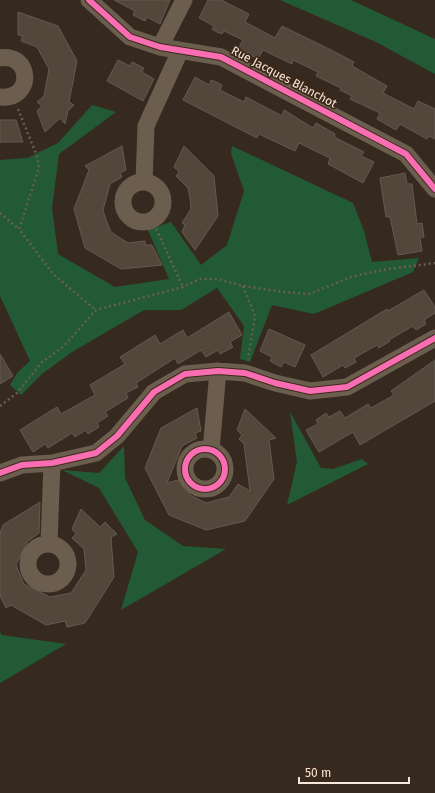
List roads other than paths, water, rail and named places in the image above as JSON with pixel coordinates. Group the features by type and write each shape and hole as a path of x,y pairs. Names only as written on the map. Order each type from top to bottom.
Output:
{"street":[{"name":"Rue Jacques Blanchot","path":"89,0 130,37 160,47 221,57 406,154 435,189"},
{"path":"160,47 184,0"},
{"path":"144,182 146,126 180,51"},
{"path":"0,58 11,58 17,61 24,73 23,86 6,97"},
{"path":"144,182 157,187 163,198 161,211 152,220 145,222 132,219 127,215 123,202 124,196 132,185 144,182"},
{"path":"0,473 22,465 52,463 96,453 117,436 154,392 185,374 218,371 245,373 275,384 310,391 347,388 435,338"},
{"path":"211,450 218,371"},
{"path":"49,543 52,463"}]}
